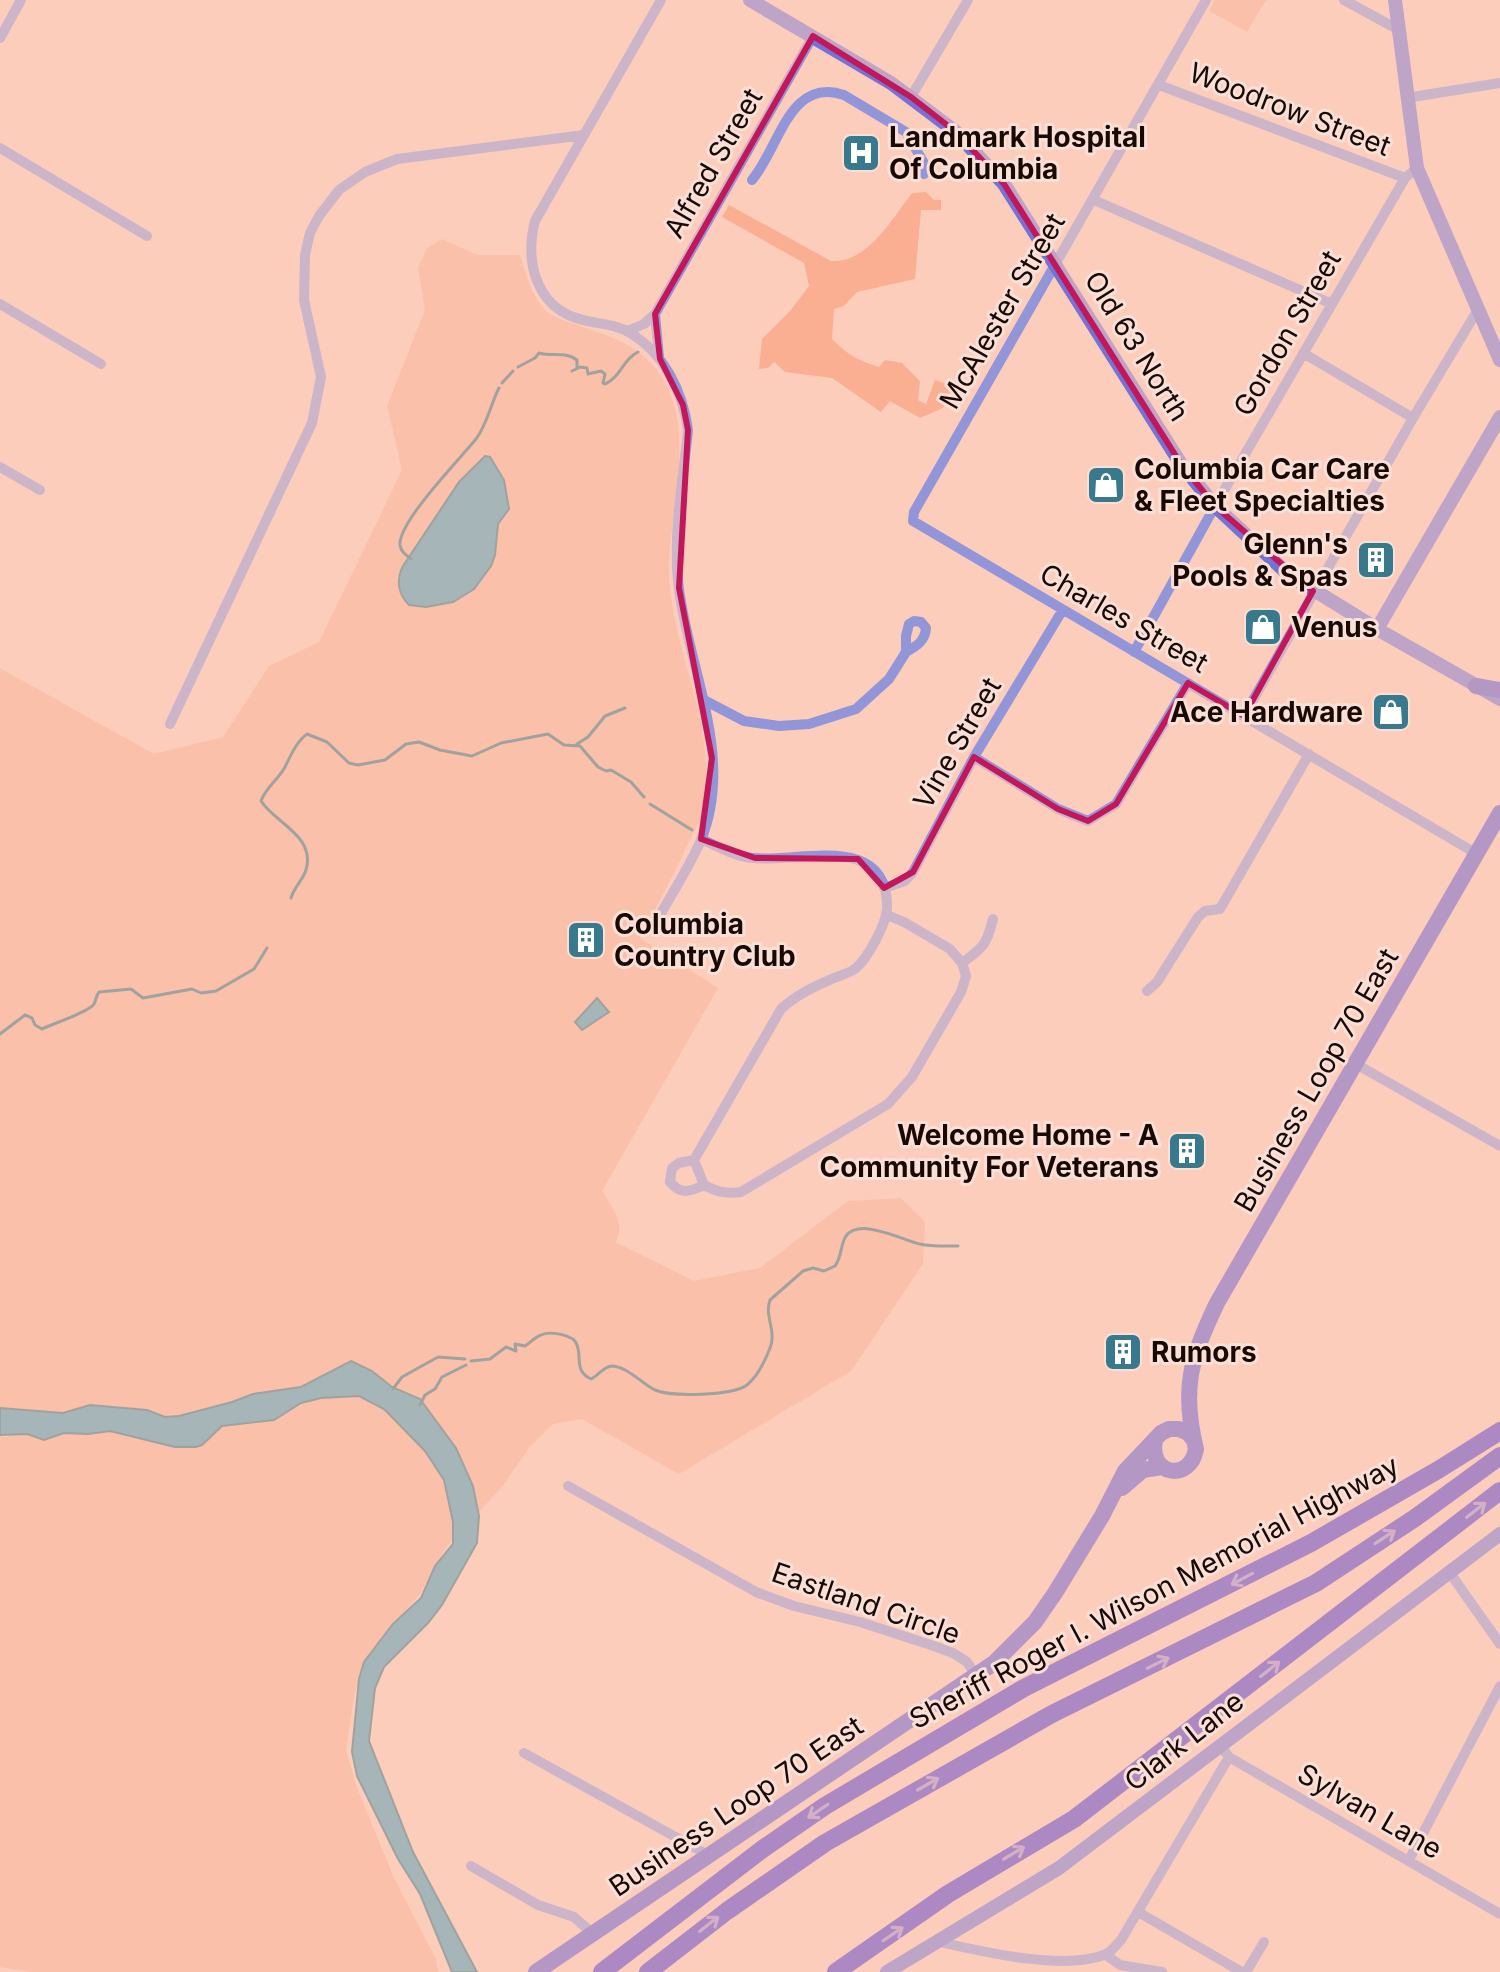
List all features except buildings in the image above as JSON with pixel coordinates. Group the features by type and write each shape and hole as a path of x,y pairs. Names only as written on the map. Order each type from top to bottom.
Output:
{"highway":[{"name":"Sheriff Roger I. Wilson Memorial Highway","path":"602,1972 764,1848 825,1806 1024,1688 1311,1543 1500,1431"},
{"name":"Sheriff Roger I. Wilson Memorial Highway","path":"648,1972 727,1911 825,1843 1052,1714 1316,1583 1415,1518 1500,1456"},
{"path":"836,1972 948,1894 1074,1819 1500,1491"}],"main road":[{"name":"Old 63 North","path":"750,0 911,97 956,132 1004,184 1175,456 1215,506 1262,551 1313,591 1500,699"},
{"path":"1395,0 1411,173 1500,360"},
{"path":"1377,629 1500,417"},
{"path":"1476,686 1500,690"},
{"name":"Business Loop 70 East","path":"1169,1429 1179,1413 1194,1354 1217,1303 1500,813"},
{"name":"Business Loop 70 East","path":"1189,1379 1194,1440"},
{"path":"1179,1429 1194,1440 1194,1459 1180,1471 1170,1471 1155,1460 1155,1441 1161,1433 1179,1429"},
{"name":"Business Loop 70 East","path":"536,1972 977,1677 1035,1622 1076,1561 1125,1471 1155,1441"},
{"name":"Business Loop 70 East","path":"1113,1498 1143,1470 1162,1467"},
{"name":"Clark Lane","path":"887,1972 1059,1868 1224,1751 1500,1534"}],"street":[{"path":"0,38 21,0"},
{"path":"654,926 701,839 711,798 712,758 704,700 679,588 678,531 688,430 686,418 674,384 660,359 627,331 577,318 552,304 542,291 530,256 535,221 661,0"},
{"path":"911,97 968,0"},
{"name":"McAlester Street","path":"913,521 914,512 1206,0"},
{"path":"1344,0 1399,30"},
{"name":"Alfred Street","path":"627,331 644,324 655,314 813,36"},
{"path":"1406,98 1500,83"},
{"name":"Woodrow Street","path":"1159,85 1411,173"},
{"path":"752,180 797,104 809,94 833,91 906,132 925,165 924,174"},
{"path":"170,724 312,423 321,377 304,300 303,273 310,233 328,203 352,180 397,159 584,135"},
{"path":"0,148 147,236"},
{"name":"Gordon Street","path":"1134,652 1303,353 1411,173"},
{"path":"1094,200 1332,304"},
{"path":"0,304 101,364"},
{"path":"1244,716 1313,591 1477,311"},
{"path":"655,314 660,359"},
{"path":"1303,353 1413,418"},
{"path":"0,467 40,490"},
{"name":"Charles Street","path":"913,521 1477,854"},
{"name":"Vine Street","path":"884,888 905,881 913,872 974,757 1062,611"},
{"path":"704,700 744,721 779,726 809,724 856,709 889,679 906,652"},
{"path":"974,757 1058,809 1088,821 1116,804 1188,683"},
{"path":"1147,991 1157,982 1198,917 1205,911 1220,909 1309,754"},
{"path":"701,839 755,858 841,855 858,859 875,870 884,888 887,915 867,956 855,969 796,994 781,1009 694,1160 672,1168 670,1182 676,1189 691,1192 704,1185"},
{"path":"694,1160 704,1185 728,1194 741,1192 888,1104 912,1077 961,992 966,976 962,963 950,949 887,915"},
{"path":"962,963 983,948 993,919"},
{"path":"1356,1064 1500,1146"},
{"name":"Eastland Circle","path":"568,1486 756,1592 944,1649 967,1662 977,1677"},
{"path":"1450,1573 1500,1644"},
{"path":"1409,1860 1500,1686"},
{"path":"940,1942 1022,1961 1062,1966 1088,1962 1106,1955 1121,1940 1138,1912 1224,1751"},
{"name":"Sylvan Lane","path":"1224,1751 1500,1914"},
{"path":"524,1753 708,1855"},
{"path":"471,1866 538,1905 574,1917 592,1933"},
{"path":"1138,1912 1244,1972 1264,1942"},
{"path":"1106,1955 1120,1965 1162,1972"}],"highlighted area":[{"path":"813,36 911,97 956,132 1004,184 1181,464 1215,506 1313,591 1244,716 1188,683 1116,804 1088,821 1058,809 974,757 913,872 884,888 858,859 755,858 701,839 712,758 679,588 688,430 683,405 660,359 655,314"}],"shaded area":[{"path":"1215,0 1266,0 1247,32 1209,11"},
{"path":"926,192 934,200 941,200 941,210 921,210 915,279 857,292 844,306 834,309 832,339 848,353 872,365 879,367 885,360 902,363 920,381 918,400 926,404 935,380 953,386 943,408 920,418 890,401 881,412 832,378 785,372 774,362 768,368 759,369 762,339 809,286 804,263 722,217 729,205 831,261 856,255 878,238 912,193"},
{"name":"Columbia Country Club","path":"442,239 477,255 520,255 533,291 545,310 558,318 620,341 641,354 659,373 677,417 679,465 669,563 671,594 699,716 705,748 706,780 699,821 640,938 718,988 602,1191 619,1223 615,1242 694,1281 760,1268 848,1201 901,1198 925,1222 923,1264 851,1371 679,1474 582,1419 553,1424 529,1448 501,1488 444,1550 420,1594 369,1653 355,1692 346,1750 357,1788 395,1880 436,1959 438,1972 32,1972 0,1967 0,1436 7,1437 12,1412 0,1407 0,668 154,754 223,737 269,666 319,642 402,470 387,406 425,310 418,268 427,248"}],"water":[{"path":"485,456 490,457 504,480 509,509 498,524 491,566 474,589 453,602 426,607 409,605 399,587 403,566 459,482"},
{"path":"597,998 609,1012 582,1030 575,1022"},
{"path":"351,1361 372,1371 392,1387 420,1399 456,1448 473,1486 479,1516 477,1543 442,1605 384,1667 375,1688 369,1741 413,1852 477,1972 452,1972 420,1894 398,1859 357,1776 352,1752 359,1679 364,1662 393,1624 421,1598 435,1566 453,1544 453,1522 444,1480 425,1451 384,1409 359,1396 321,1398 301,1403 274,1420 222,1426 196,1447 175,1447 110,1431 64,1433 44,1440 27,1434 0,1435 0,1408 63,1413 90,1405 147,1410 165,1417 179,1416 253,1394 301,1387"}],"waterway":[{"path":"572,371 580,367 587,368 588,374 601,371 605,374 605,384 638,352"},
{"path":"518,367 539,353 573,357 577,360 577,367"},
{"path":"502,383 513,371"},
{"path":"411,559 400,545 402,535 431,491 480,433 499,388"},
{"path":"577,744 588,737 605,716 625,708"},
{"path":"291,898 306,870 308,858 305,848 300,839 261,801 307,734 327,742 349,763 358,765 385,760 406,744 419,742 472,756 501,743 548,734 564,745 580,746 598,767 611,770 631,782 644,797"},
{"path":"650,804 692,830"},
{"path":"0,1034 25,1015 42,1029 70,1018 91,1007 99,992 131,989 143,998 192,989 201,993 216,991 254,969 267,948"},
{"path":"471,1361 490,1359 506,1347 516,1351 515,1344 525,1346 541,1335 555,1334 575,1341 580,1368 591,1379 611,1366 623,1369 655,1390 674,1394 739,1389 757,1373 772,1342 768,1312 770,1300 803,1271 813,1268 824,1271 835,1266 844,1240 852,1231 871,1229 925,1245 958,1246"},
{"path":"393,1389 402,1377 438,1357 465,1359"},
{"path":"420,1405 442,1377 466,1365"}],"place":[{"name":"Landmark Hospital Of Columbia","path":"861,153"},
{"name":"Columbia Car Care & Fleet Specialties","path":"1106,485"},
{"name":"Glenn's Pools & Spas","path":"1376,560"},
{"name":"Venus","path":"1263,627"},
{"name":"Ace Hardware","path":"1391,712"},
{"name":"Columbia Country Club","path":"586,940"},
{"name":"Welcome Home - A Community For Veterans","path":"1187,1151"},
{"name":"Rumors","path":"1123,1352"}]}
